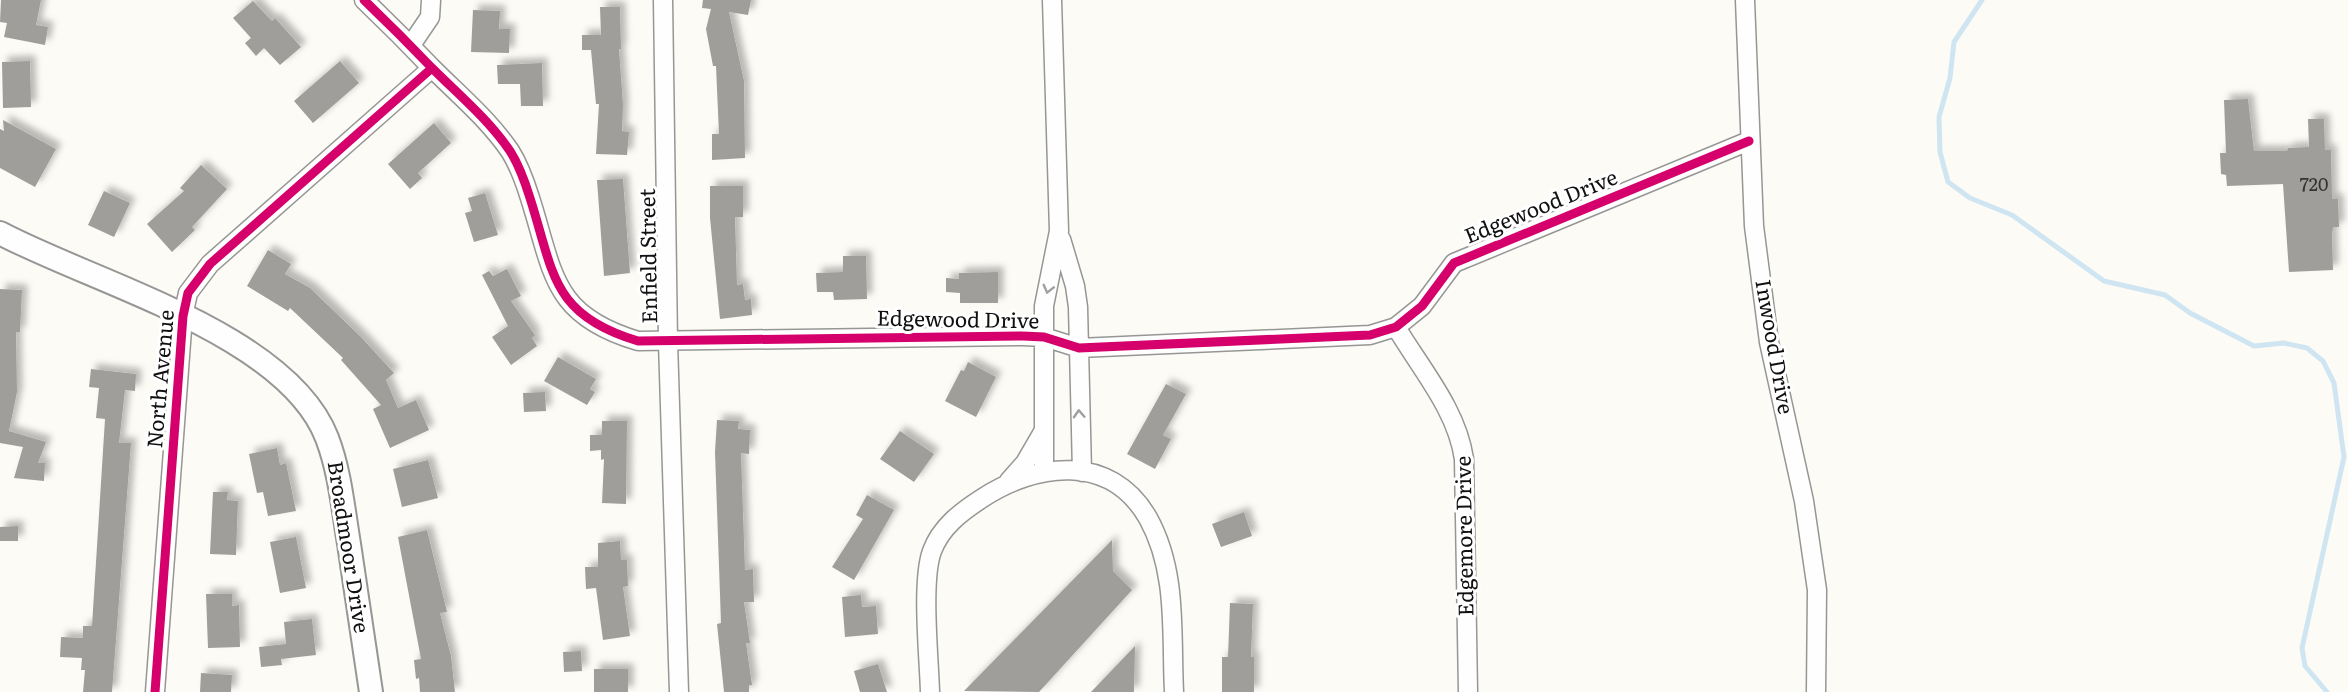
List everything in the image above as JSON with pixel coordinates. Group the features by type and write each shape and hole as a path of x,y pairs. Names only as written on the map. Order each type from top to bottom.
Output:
{"street":[{"name":"Edgewood Drive","path":"364,0 485,118 512,154 526,186 549,267 563,293 580,314 608,332 638,341 795,337 1044,337 1079,348 1370,335 1395,327 1422,306 1454,263 1749,141"},
{"path":"411,45 430,17 431,0"},
{"name":"Enfield Street","path":"663,0 668,342 679,692"},
{"path":"1044,471 1044,306 1059,231 1052,0"},
{"name":"Inwood Drive","path":"1745,0 1754,226 1769,342 1804,501 1817,590 1816,692"},
{"name":"North Avenue","path":"155,692 183,316 188,293 210,264 432,68"},
{"path":"1059,231 1075,286 1082,472"},
{"name":"Broadmoor Drive","path":"0,233 183,316 242,347 274,368 309,404 326,435 338,472 371,692"},
{"name":"Edgemore Drive","path":"1395,327 1454,419 1461,437 1464,459 1468,692"},
{"path":"930,692 927,571 932,550 946,527 959,513 1009,481 1025,463 1044,430"},
{"path":"1009,481 1063,468 1082,472 1116,484 1147,516 1165,555 1169,574 1173,692"}],"building":[{"path":"1,0 41,0 36,25 48,27 45,45 4,37 7,23 0,22"},
{"path":"703,0 751,0 748,15 729,12 744,81 745,158 712,160 712,134 719,134 716,66 713,66 706,29 711,9 702,8"},
{"path":"253,1 272,21 275,18 301,47 280,65 264,48 256,56 245,43 251,38 233,18"},
{"path":"600,7 620,7 622,131 629,132 627,155 596,154 599,104 596,104 591,50 582,50 582,35 601,35"},
{"path":"473,10 500,11 499,29 510,29 509,53 471,52"},
{"path":"30,61 31,107 3,108 2,62"},
{"path":"340,61 359,83 313,123 294,101"},
{"path":"542,63 543,106 521,106 520,84 498,84 497,65"},
{"path":"2248,99 2254,151 2287,151 2288,148 2309,147 2308,119 2324,119 2325,150 2331,150 2332,199 2338,199 2339,227 2333,227 2332,234 2333,270 2289,272 2283,184 2227,186 2226,175 2221,174 2220,153 2226,153 2224,100"},
{"path":"3,120 56,149 35,187 0,168 0,129 4,131"},
{"path":"434,123 451,143 418,173 422,178 410,189 388,164"},
{"path":"201,165 227,189 192,227 195,230 172,252 147,224 184,191 180,188"},
{"path":"623,179 630,273 604,276 597,180"},
{"path":"710,186 743,186 743,217 735,217 737,285 743,284 745,300 751,299 752,315 720,319 710,218"},
{"path":"104,191 130,203 114,237 88,225"},
{"path":"485,193 498,235 474,242 465,213 472,211 468,198"},
{"path":"268,250 291,264 285,274 310,288 360,336 394,373 386,380 398,408 416,400 429,430 390,448 373,409 381,405 341,360 343,358 290,308 288,311 247,286"},
{"path":"843,256 866,256 867,299 834,300 833,292 817,292 816,273 843,272"},
{"path":"507,269 521,296 511,301 535,335 532,338 537,346 511,365 492,337 508,326 482,275 489,271 493,276"},
{"path":"998,272 998,303 960,303 960,293 946,292 946,278 959,279 959,273"},
{"path":"0,289 22,290 20,332 16,332 17,392 9,431 46,442 38,463 45,463 44,481 14,478 23,447 0,443"},
{"path":"558,357 596,379 590,389 595,392 587,405 544,381"},
{"path":"968,362 996,377 976,417 945,401 961,370 964,371"},
{"path":"91,369 136,374 135,391 125,390 119,443 131,443 112,692 83,692 85,670 81,670 82,658 60,657 61,637 83,638 83,626 92,626 105,419 96,418 99,388 89,387"},
{"path":"1166,384 1186,394 1163,435 1171,439 1155,469 1127,454"},
{"path":"545,392 546,411 524,412 523,393"},
{"path":"717,420 739,421 738,429 750,430 749,454 741,453 745,570 753,569 754,602 744,602 750,643 746,643 752,685 749,685 749,692 724,692 717,624 721,623 715,452"},
{"path":"602,421 627,421 626,504 602,503 604,459 601,460 601,450 590,451 590,435 602,435"},
{"path":"900,431 934,454 914,482 880,459"},
{"path":"277,448 280,465 286,463 296,511 268,516 263,492 257,493 249,454"},
{"path":"428,460 438,498 402,507 393,469"},
{"path":"213,492 228,492 227,500 238,501 236,555 210,554"},
{"path":"867,495 894,510 854,580 832,567 863,519 856,515"},
{"path":"1244,512 1252,536 1221,547 1212,524"},
{"path":"18,526 18,541 0,541 0,527"},
{"path":"427,530 447,612 440,613 451,656 455,692 420,692 419,678 416,679 414,660 421,659 398,537"},
{"path":"296,537 306,588 280,593 270,542"},
{"path":"1112,540 1113,571 1132,590 1039,692 964,691"},
{"path":"620,541 621,560 627,560 628,586 623,587 630,636 603,640 596,588 586,589 585,567 598,567 598,543"},
{"path":"206,594 232,594 232,606 239,605 240,647 208,648"},
{"path":"861,595 862,607 876,606 878,634 845,637 842,597"},
{"path":"1230,603 1253,604 1251,657 1254,657 1254,692 1222,692 1222,657 1228,657"},
{"path":"312,619 316,655 281,659 282,665 261,667 259,647 286,644 284,622"},
{"path":"1135,646 1134,692 1091,692"},
{"path":"581,651 582,671 564,672 563,652"},
{"path":"878,664 887,692 860,692 854,671"},
{"path":"594,669 628,669 628,692 594,692"},
{"path":"201,673 232,675 231,692 200,692"}],"waterway":[{"path":"1982,0 1954,42 1950,78 1939,117 1940,152 1948,182 1970,198 2012,215 2104,281 2165,295 2190,313 2254,346 2284,343 2307,348 2323,361 2334,383 2344,457 2302,648 2305,666 2327,692"}],"cycle path":[{"path":"364,0 483,118 510,151 526,186 552,269 560,288 572,304 588,318 609,330 638,341 1023,336 1044,337 1079,348 1370,335 1396,327 1422,306 1454,263 1749,141"},
{"path":"155,692 183,316 188,293 210,264 432,68"}]}
